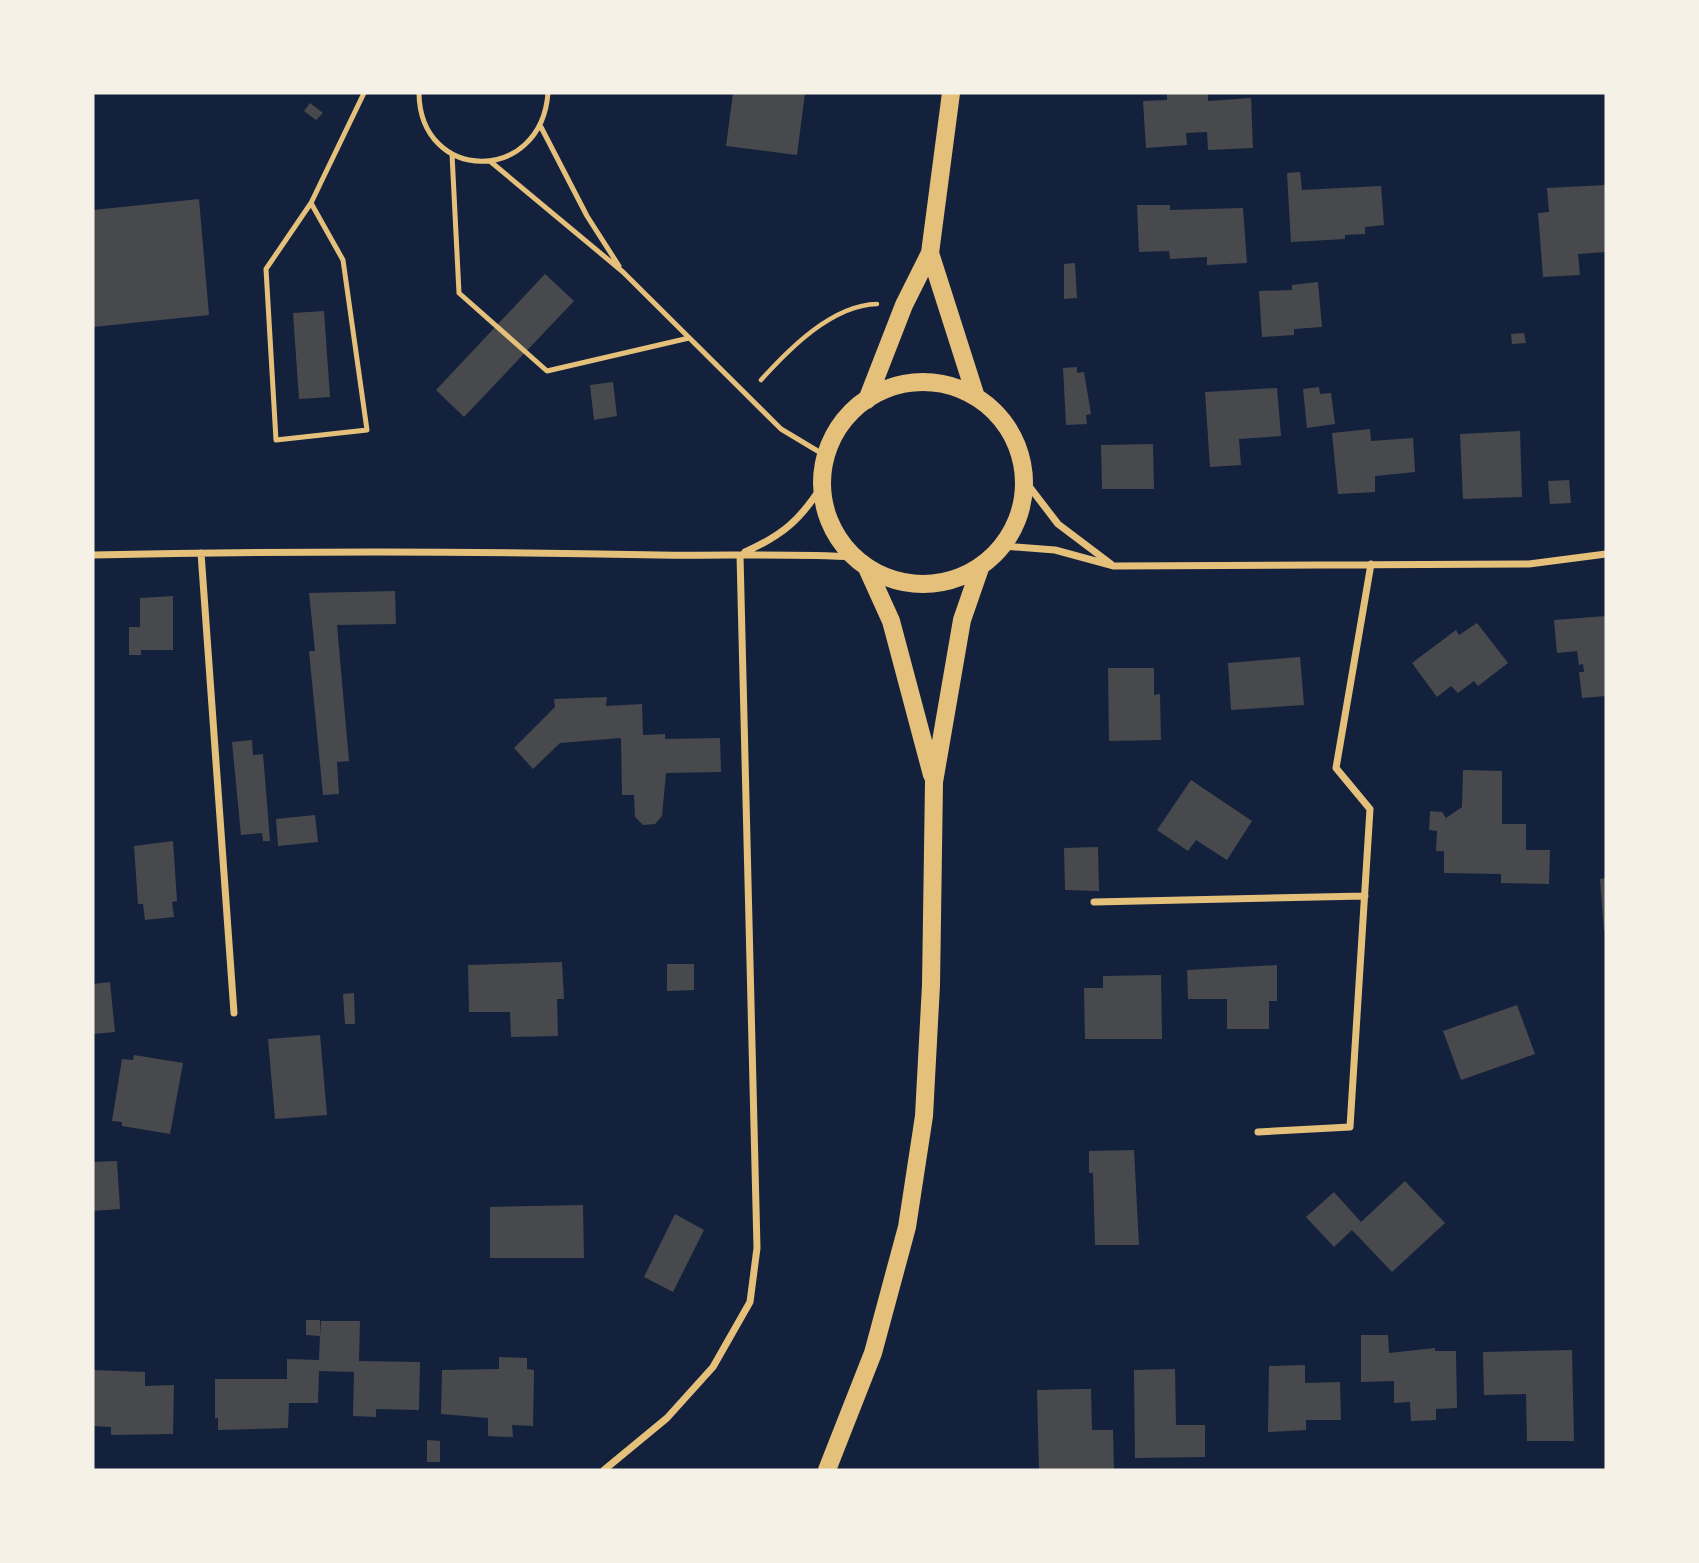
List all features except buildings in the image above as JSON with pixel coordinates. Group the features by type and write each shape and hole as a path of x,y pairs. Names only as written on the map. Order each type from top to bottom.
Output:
{"main road":[{"path":"867,400 904,305 930,253 951,93"},
{"path":"930,253 976,397"},
{"path":"920,382 949,385 976,397 1002,418 1019,447 1025,481 1020,515 1003,546 980,568 953,580 923,585 893,580 861,563 843,546 828,517 822,486 826,456 842,425 867,400 893,387 920,382"},
{"path":"861,563 891,621 934,782"},
{"path":"827,1470 873,1353 908,1227 924,1116 931,985 934,782 961,620 980,568"}],"street":[{"path":"1025,481 1058,524 1114,566"},
{"path":"740,555 776,539 804,513 822,486"},
{"path":"1003,546 1055,550 1114,566 1528,564 1606,554"},
{"path":"93,555 404,550 740,555 785,553 861,563"},
{"path":"201,553 234,1013"},
{"path":"604,1470 667,1418 713,1367 750,1302 757,1248 740,555"},
{"path":"1258,1132 1350,1127 1370,809 1336,768 1371,564"},
{"path":"1094,902 1365,896"}],"lane":[{"path":"311,203 342,260 367,430 276,440 266,269 311,203 364,93"},
{"path":"419,93 425,126 436,142 452,154 471,161 491,162 520,150 541,128 548,93"},
{"path":"541,128 587,216 623,272"},
{"path":"452,154 459,293 547,371 689,338"},
{"path":"491,162 623,272 781,429 826,456"}],"path":[{"path":"748,397 773,366 829,321 859,306 904,305"}]}
